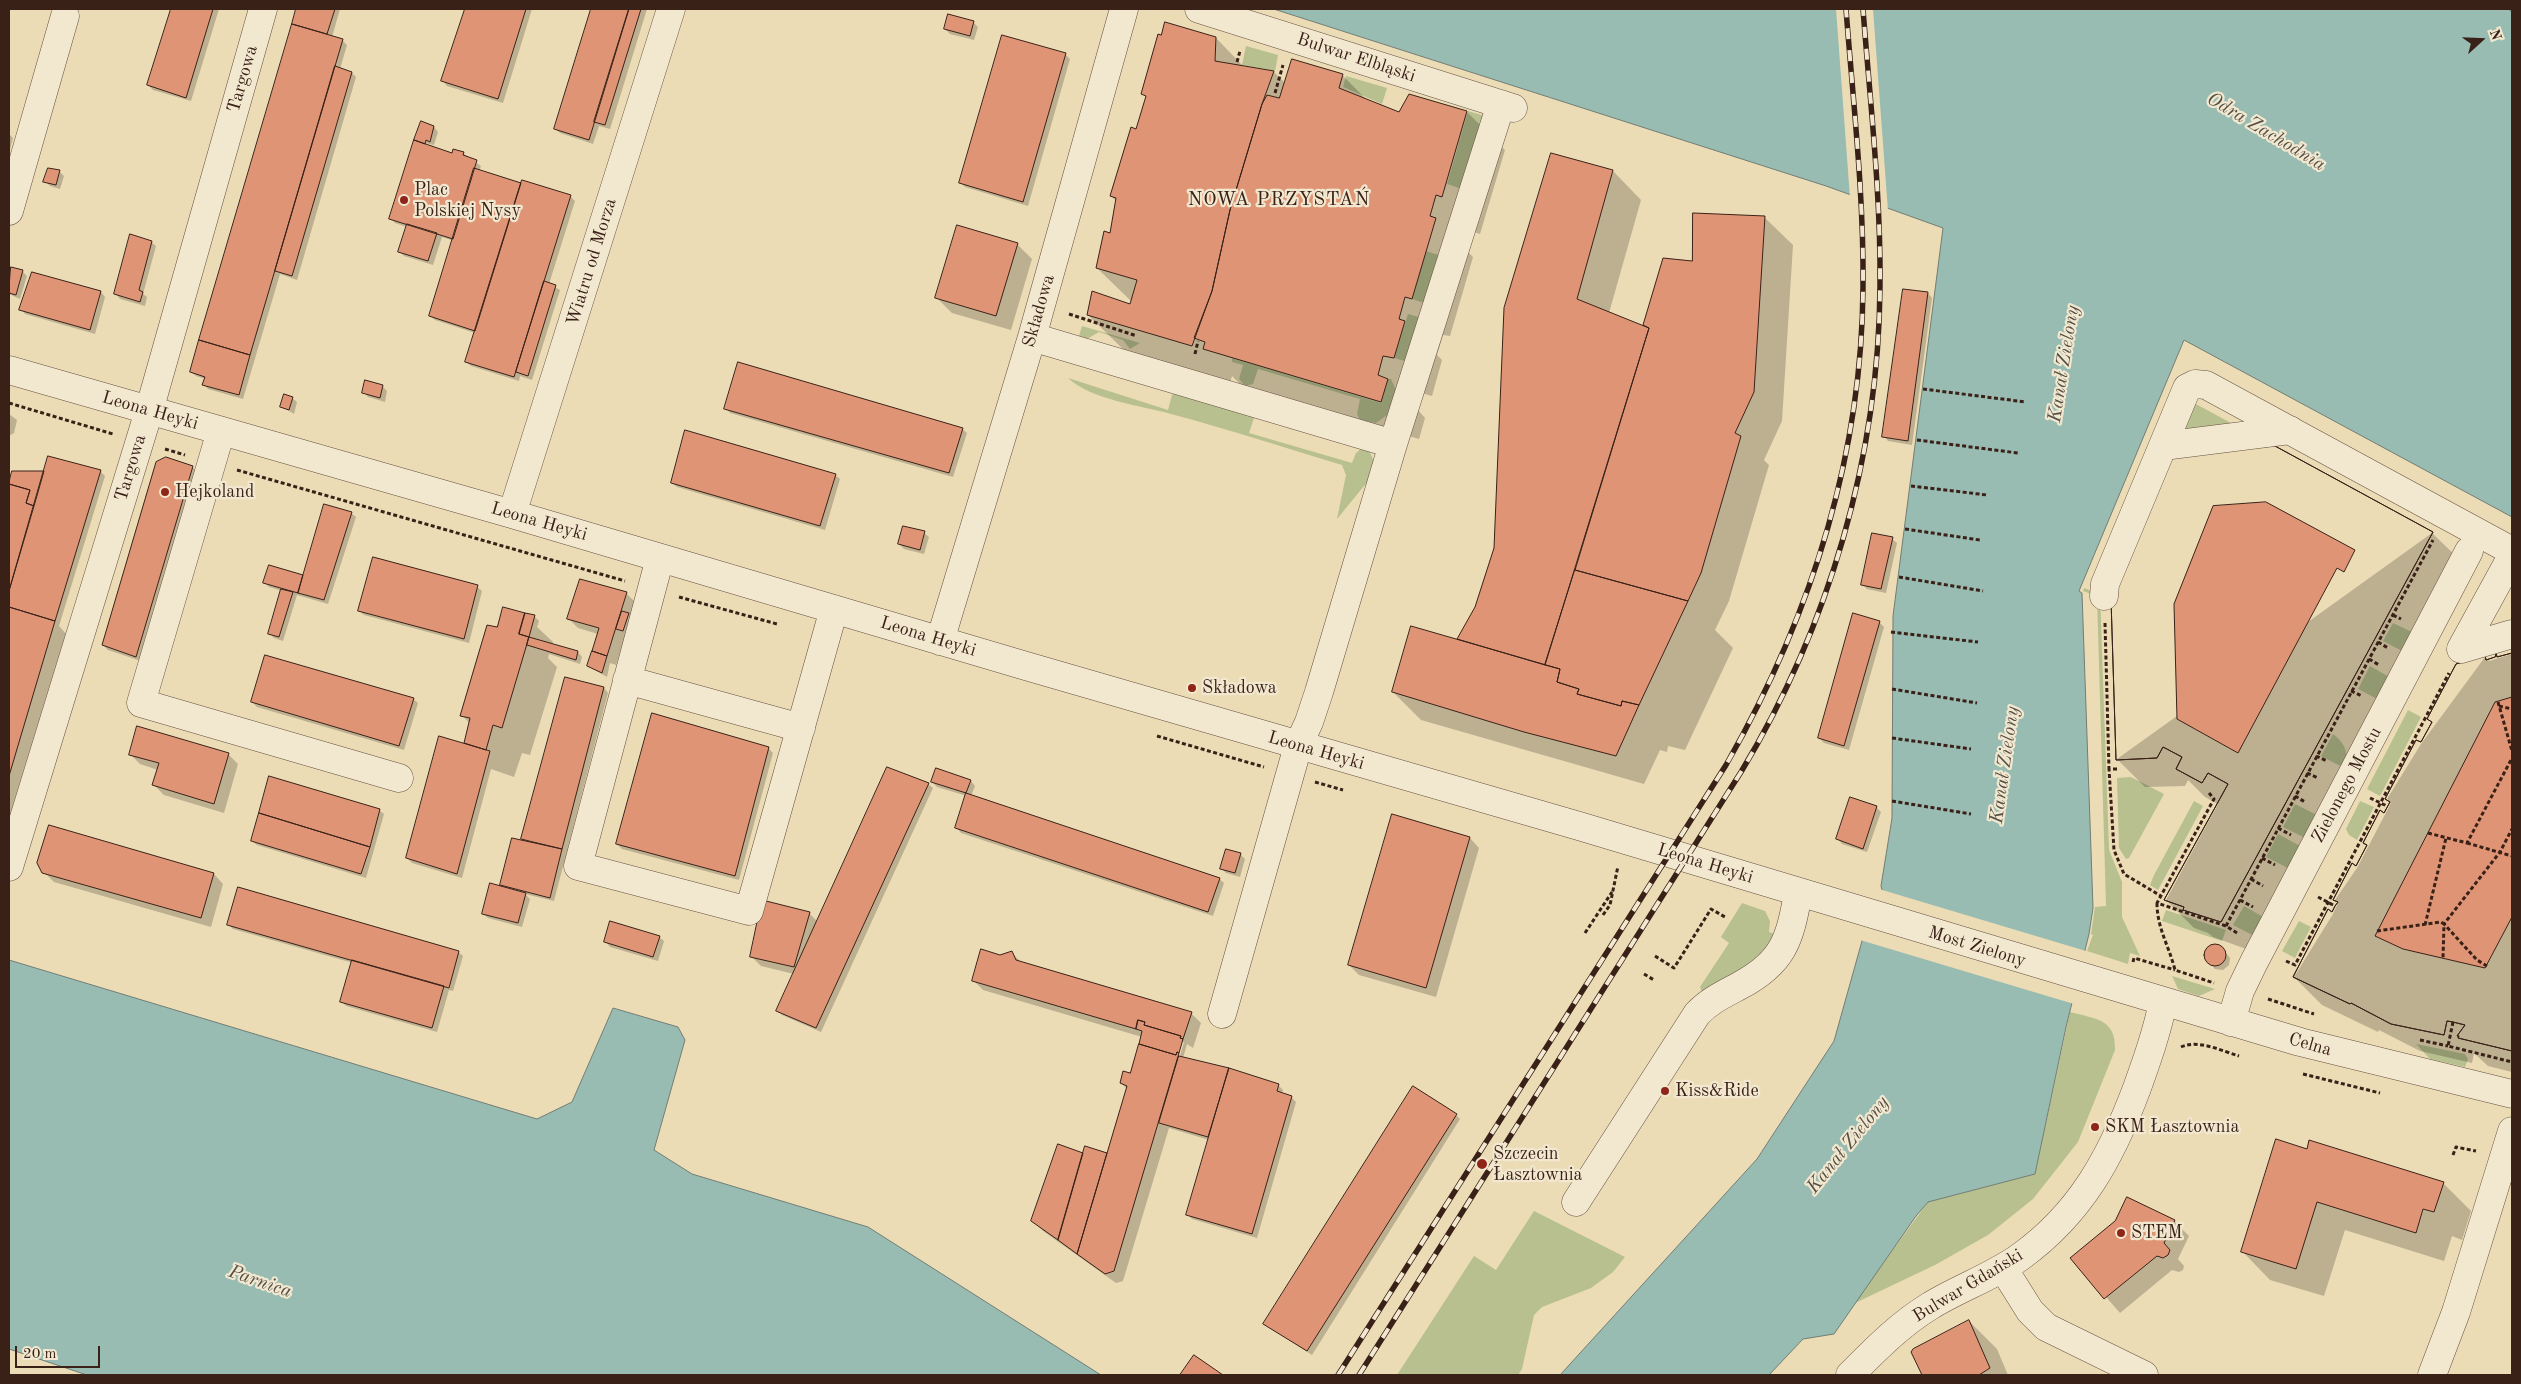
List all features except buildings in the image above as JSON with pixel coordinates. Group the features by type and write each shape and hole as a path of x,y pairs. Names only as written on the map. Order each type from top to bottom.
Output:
{"street":[{"name":"Targowa","path":"9,867 149,410 263,9"},
{"name":"Wiatru od Morza","path":"512,514 671,9"},
{"name":"Składowa","path":"940,640 1032,337 1124,9"},
{"name":"Bulwar Elbląski","path":"1199,9 1507,106 1393,444"},
{"path":"9,211 65,16"},
{"path":"1032,337 1393,444 1311,714 1298,746 1222,1014"},
{"name":"Leona Heyki","path":"9,370 512,514 1298,746 1579,826 1845,908"},
{"path":"2104,596 2105,584 2187,388 2195,384 2206,385 2512,551"},
{"path":"2163,446 2290,430"},
{"path":"220,431 141,703 399,778"},
{"name":"Zielonego Mostu","path":"2231,1022 2240,991 2262,947 2469,551"},
{"path":"2461,649 2512,556"},
{"path":"660,558 578,866 749,911 834,609"},
{"path":"2461,649 2512,634"},
{"path":"628,680 800,728"},
{"path":"1576,1202 1697,1014 1714,1000 1762,973 1775,960 1786,939 1798,893"},
{"name":"Most Zielony","path":"1845,908 2109,986"},
{"name":"Celna","path":"2109,986 2323,1049 2512,1094"},
{"name":"Bulwar Gdański","path":"1850,1375 1889,1336 1909,1320 1941,1300 2003,1268 2034,1246 2058,1224 2078,1201 2104,1164 2118,1136 2154,1042 2163,1002"},
{"path":"2432,1375 2456,1312 2512,1131"},
{"path":"2003,1268 2030,1311 2046,1327 2144,1375"}],"path":[{"path":"1195,354 1198,341"},
{"path":"1923,389 2026,402"},
{"path":"9,403 139,442 780,625"},
{"path":"1917,440 2018,453"},
{"path":"1910,486 1987,495"},
{"path":"1904,529 1980,540"},
{"path":"2226,926 2437,534"},
{"path":"1899,576 1983,591"},
{"path":"2104,596 2109,769 2114,850 2124,874 2161,896"},
{"path":"1891,632 1978,642"},
{"path":"2156,903 2226,926 2295,965 2461,649"},
{"path":"1892,689 1977,703"},
{"path":"2498,702 2512,751"},
{"path":"2499,706 2512,709"},
{"path":"1892,738 1971,748"},
{"path":"2467,844 2512,758"},
{"path":"2109,769 2117,769"},
{"path":"2209,794 2214,799 2156,903 2157,922 2169,947 2174,970 2318,1015"},
{"path":"1892,801 1971,814"},
{"path":"2443,958 2444,924 2500,852 2512,829"},
{"path":"2428,833 2512,856"},
{"path":"2425,925 2446,838"},
{"path":"1603,915 1610,905 1619,865"},
{"path":"1585,933 1612,891"},
{"path":"2315,896 2336,906"},
{"path":"1655,956 1674,968 1711,909 1725,917"},
{"path":"2377,931 2441,922 2477,960 2487,966"},
{"path":"1644,974 1654,980"},
{"path":"2448,1046 2453,1022"},
{"path":"2415,1039 2512,1062"},
{"path":"2178,1049 2187,1044 2200,1044 2246,1058"},
{"path":"2293,1071 2340,1085 2386,1094"},
{"path":"2453,1155 2456,1147 2480,1150"}],"green space":[{"path":"1246,46 1278,55 1275,71 1242,65"},
{"path":"1346,76 1387,88 1382,104 1343,87"},
{"path":"1468,111 1488,117 1465,190 1447,184"},
{"path":"1426,251 1445,257 1430,305 1412,299"},
{"path":"1408,314 1426,319 1412,363 1394,358"},
{"path":"1082,326 1140,343 1130,349 1123,340 1099,332 1087,339 1079,336"},
{"path":"1232,358 1381,403 1388,379 1391,379 1396,390 1390,413 1376,423 1360,420 1357,414 1360,399 1258,369 1253,384 1245,386 1239,379 1243,365 1232,362"},
{"path":"1068,378 1168,410 1172,395 1179,391 1251,412 1254,418 1249,433 1352,463 1356,453 1362,448 1369,450 1375,464 1373,475 1337,519 1346,475 1342,465 1235,432 1103,397 1090,392"},
{"path":"2194,403 2231,423 2229,429 2184,430"},
{"path":"2084,588 2100,594 2109,850 2122,882 2122,917 2140,956 2130,953 2128,964 2087,951 2093,935 2091,934 2095,907 2106,906 2097,596 2083,591"},
{"path":"2393,623 2414,633 2404,652 2383,641"},
{"path":"2370,666 2391,678 2379,700 2358,689"},
{"path":"2408,710 2421,717 2380,796 2367,789"},
{"path":"2333,734 2344,745 2346,758 2344,768 2321,756"},
{"path":"2131,777 2164,794 2129,858 2126,859 2119,848 2117,778"},
{"path":"2194,801 2203,806 2158,890 2150,885 2154,875"},
{"path":"2360,801 2374,807 2357,840 2349,835 2346,829"},
{"path":"2295,804 2319,816 2307,839 2283,827"},
{"path":"2278,834 2302,847 2290,869 2266,857"},
{"path":"1742,903 1765,911 1770,921 1769,932 1777,935 1765,956 1703,994 1700,987 1729,943 1721,937"},
{"path":"2244,906 2265,918 2256,937 2233,925"},
{"path":"2166,910 2226,930 2222,941 2162,921"},
{"path":"2299,921 2311,927 2295,958 2282,951"},
{"path":"2172,976 2215,989 2199,996 2178,989"},
{"path":"2070,1012 2095,1019 2108,1026 2112,1032 2115,1050 2078,1142 2033,1199 1988,1235 1935,1265 1853,1304 1928,1202 2035,1174"},
{"path":"2416,1044 2465,1054 2468,1059 2465,1067 2430,1059"},
{"path":"1534,1211 1625,1257 1613,1272 1591,1288 1542,1307 1534,1315 1522,1369 1518,1375 1397,1375 1474,1256 1496,1270"}],"water":[{"path":"1274,9 2508,9 2512,12 2512,517 2184,340 2079,591 2082,593 2093,908 2089,934 2066,1027 2035,1174 1928,1202 1916,1216 1834,1334 1803,1339 1769,1375 1560,1375 1757,1159 1834,1041 1862,941 1882,890 1881,886 1892,818 1893,616 1943,228 1826,186"},
{"name":"Parnica","path":"9,960 537,1119 572,1102 613,1008 678,1027 685,1040 654,1150 692,1174 868,1227 1101,1375 87,1375 9,1349"}],"pier":[{"path":"1836,9 1873,9 1888,211 1850,198"},
{"path":"1879,889 2086,951 2074,1004 1860,940"}],"railway":[{"path":"1338,1375 1726,765 1756,709 1783,652 1806,594 1826,535 1841,474 1853,413 1860,350 1863,287 1862,217 1846,9"},
{"path":"1359,1375 1741,772 1772,716 1800,659 1823,599 1843,538 1859,476 1870,414 1877,350 1880,286 1879,217 1863,9"}],"place":[{"name":"Plac Polskiej Nysy","path":"404,200"},
{"name":"Hejkoland","path":"165,492"},
{"name":"Składowa","path":"1192,688"},
{"name":"Kiss&Ride","path":"1665,1091"},
{"name":"SKM Łasztownia","path":"2095,1127"},
{"name":"Szczecin Łasztownia","path":"1482,1164"},
{"name":"STEM","path":"2121,1233"}],"district":[{"name":"NOWA PRZYSTAŃ","path":"1279,200"}],"water label":[{"name":"Odra Zachodnia","path":"2266,132"},
{"name":"Kanał Zielony","path":"2064,364"},
{"name":"Kanał Zielony","path":"2005,765"},
{"name":"Kanał Zielony","path":"1848,1145"}]}
